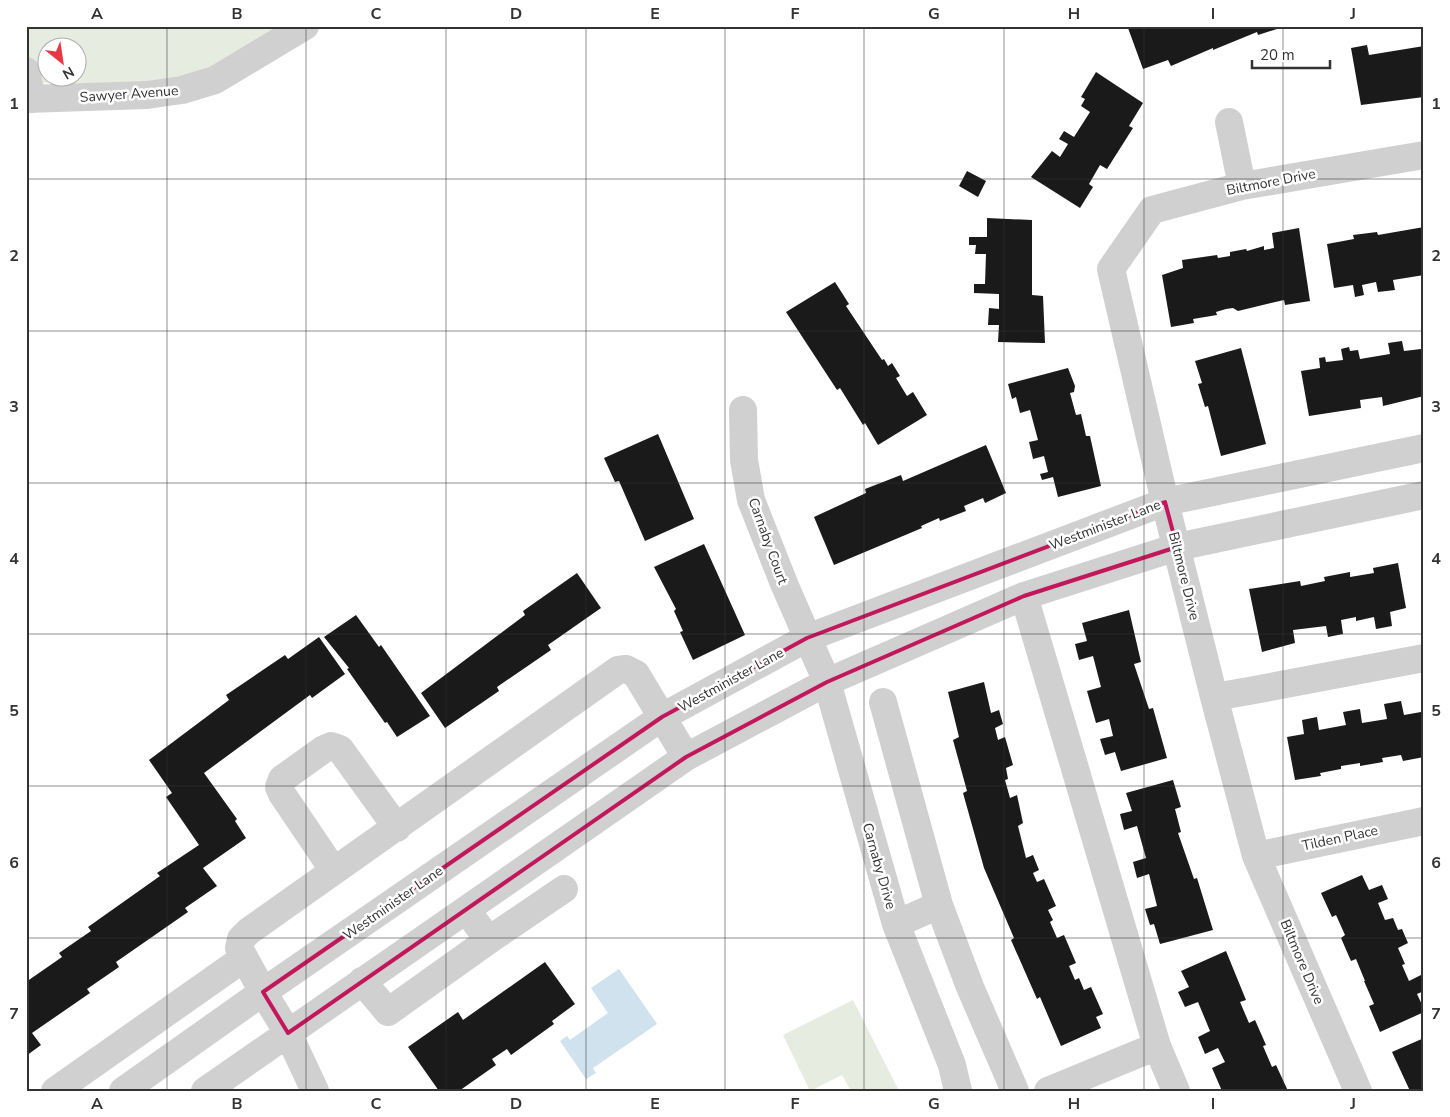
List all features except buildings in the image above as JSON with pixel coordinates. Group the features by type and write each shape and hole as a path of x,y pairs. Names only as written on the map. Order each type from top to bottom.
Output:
{"street":[{"name":"Sawyer Avenue","path":"29,99 147,95 182,90 215,80 305,26"},
{"path":"26,71 29,99"},
{"path":"1229,122 1242,186"},
{"name":"Biltmore Drive","path":"1358,1091 1256,856 1165,502 1111,269 1152,210 1242,186 1424,155"},
{"name":"Carnaby Court","path":"743,410 744,460 751,500 807,638"},
{"name":"Westminister Lane","path":"123,1091 263,992 662,717 807,638 1165,502 1424,448"},
{"path":"205,1091 686,756 827,682 1024,596 1177,547 1424,495"},
{"path":"1024,596 1157,1046 1176,1091"},
{"name":"Carnaby Drive","path":"807,638 827,682 896,924 952,1065 958,1091"},
{"path":"1214,697 1424,658"},
{"path":"316,1091 288,1033 244,958 240,948 241,939 249,931 618,670 626,669 636,674 686,756"},
{"path":"883,702 939,905 970,988 1015,1091"},
{"path":"334,872 282,794 279,786 282,779 324,749 331,746 340,749 397,828"},
{"name":"Tilden Place","path":"1256,856 1423,823"},
{"path":"362,981 388,1012 564,889"},
{"path":"896,924 939,905"},
{"path":"466,910 489,940"},
{"path":"55,1091 244,958"},
{"path":"1048,1091 1157,1046"}],"highlighted area":[{"path":"1165,502 1177,547 1024,596 827,682 686,757 288,1033 263,992 662,717 807,638"}],"shaded area":[{"path":"26,26 283,26 218,71 144,84 88,84 88,38 38,38 38,83 26,83"},
{"path":"853,1000 898,1089 895,1091 851,1091 842,1075 810,1091 783,1035"}],"water":[{"path":"619,969 657,1024 593,1068 596,1073 586,1079 560,1041 567,1036 570,1040 608,1013 591,988"}]}
